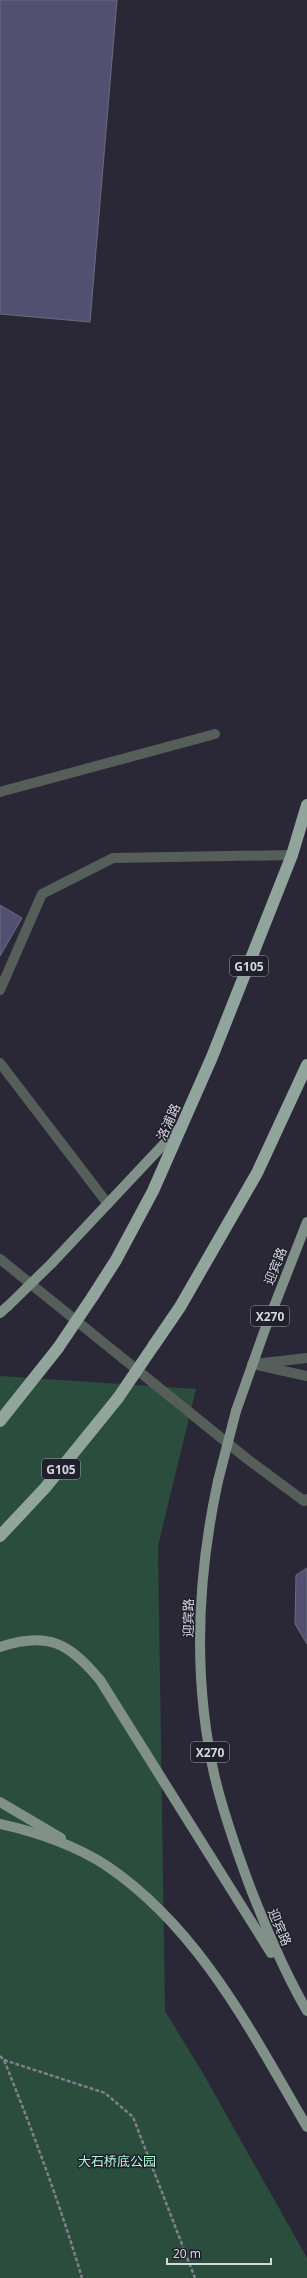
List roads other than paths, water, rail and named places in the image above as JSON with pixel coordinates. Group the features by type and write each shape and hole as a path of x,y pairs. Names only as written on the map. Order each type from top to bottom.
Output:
{"highway":[{"name":"洛浦路","path":"0,1421 58,1348 93,1296 116,1260 153,1191 237,999 292,855 307,805"},
{"name":"G105","path":"0,1536 45,1488 118,1398 184,1300 257,1173 307,1065"}],"main road":[{"path":"4,1310 108,1204 182,1125"},
{"name":"迎宾路","path":"306,2009 270,1938 240,1861 215,1778 207,1737 201,1682 202,1597 205,1552 218,1481 236,1411 252,1364 307,1222"},
{"path":"0,1647 26,1640 65,1646 78,1655 93,1671 306,2009"},
{"path":"0,1802 106,1865 151,1900 198,1953 236,2007 307,2127"},
{"path":"0,1824 58,1843 106,1865"}],"street":[{"path":"0,792 215,734"},
{"path":"0,990 42,894 113,858 292,855"},
{"path":"0,1063 108,1204"},
{"path":"0,1259 246,1458 304,1501 307,1500"},
{"path":"252,1364 307,1358"},
{"path":"252,1364 307,1376"}],"park label":[{"name":"大石桥底公园","path":"117,2161"}]}
